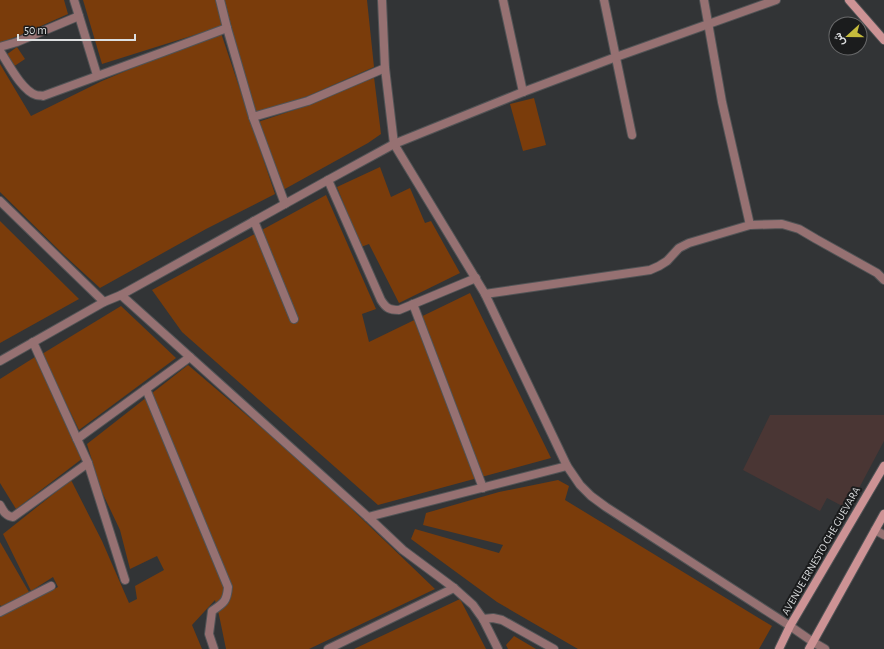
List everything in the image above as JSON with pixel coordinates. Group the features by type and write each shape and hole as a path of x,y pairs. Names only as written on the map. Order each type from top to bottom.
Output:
{"main road":[{"path":"849,0 884,40"},
{"name":"AVENUE ERNESTO CHE GUEVARA","path":"779,649 790,626 884,466"},
{"path":"811,646 884,514"}],"street":[{"path":"74,0 97,75"},
{"path":"220,0 226,28 253,117 285,204"},
{"path":"382,0 385,68 394,144 485,294 567,466 580,485 591,496 606,507 790,626 811,646 825,649"},
{"path":"503,0 523,92"},
{"path":"604,0 632,135"},
{"path":"704,0 722,102 750,225"},
{"path":"0,361 104,302 121,295 394,144 523,92 776,0"},
{"path":"0,47 17,42 79,16"},
{"path":"0,51 27,90 36,95 43,96 226,28"},
{"path":"253,117 308,101 385,68"},
{"path":"328,180 381,300 386,307 393,310 399,310 476,278"},
{"path":"0,201 104,302"},
{"path":"254,221 294,319"},
{"path":"485,294 650,270 667,261 680,248 688,243 750,225 782,224 799,229 852,260 866,266 877,273 884,280"},
{"path":"121,295 403,550 454,588 473,606 483,619 498,649"},
{"path":"413,304 483,488"},
{"path":"33,342 88,463 125,580"},
{"path":"77,439 190,357"},
{"path":"146,389 228,587 227,596 221,605 212,610 209,634 214,649"},
{"path":"0,504 6,514 13,517 88,463"},
{"path":"368,517 567,466"},
{"path":"875,530 884,535"},
{"path":"0,612 51,586"},
{"path":"328,649 454,588"},
{"path":"483,619 493,618 502,620 554,649"}],"shaded area":[{"path":"770,415 884,415 884,441 848,509 827,498 820,511 743,470"}],"building":[{"path":"0,0 64,0 68,14 0,43"},
{"path":"83,0 217,0 223,26 102,64"},
{"path":"223,0 367,0 374,67 308,96 255,113"},
{"path":"221,33 275,194 206,229 100,288 0,192 0,64 31,116 102,81 180,48"},
{"path":"17,47 25,59 13,67 6,55"},
{"path":"374,77 381,134 368,143 283,190 258,122 309,105"},
{"path":"534,98 546,145 523,151 510,104"},
{"path":"380,167 391,197 410,188 425,223 431,221 460,273 399,303 369,244 361,247 337,187"},
{"path":"326,195 376,309 362,314 369,342 470,293 551,458 378,505 182,332 152,290"},
{"path":"0,221 79,299 0,343"},
{"path":"121,306 176,358 79,430 42,354"},
{"path":"35,357 83,458 16,509 0,483 0,379"},
{"path":"188,365 309,468 435,589 309,649 226,649 215,600 192,625 202,649 0,649 0,617 58,587 53,577 31,591 3,534 71,480 102,541 129,603 137,599 135,586 164,570 157,556 130,569 120,530 101,490 87,444"},
{"path":"558,480 569,486 565,500 772,626 759,649 578,649 497,602 411,539 415,529 499,553 503,545 423,525 426,513 499,492"},
{"path":"0,542 29,592 4,609 0,605"},
{"path":"460,599 486,649 354,649"},
{"path":"514,636 536,649 508,649 506,645"}]}
